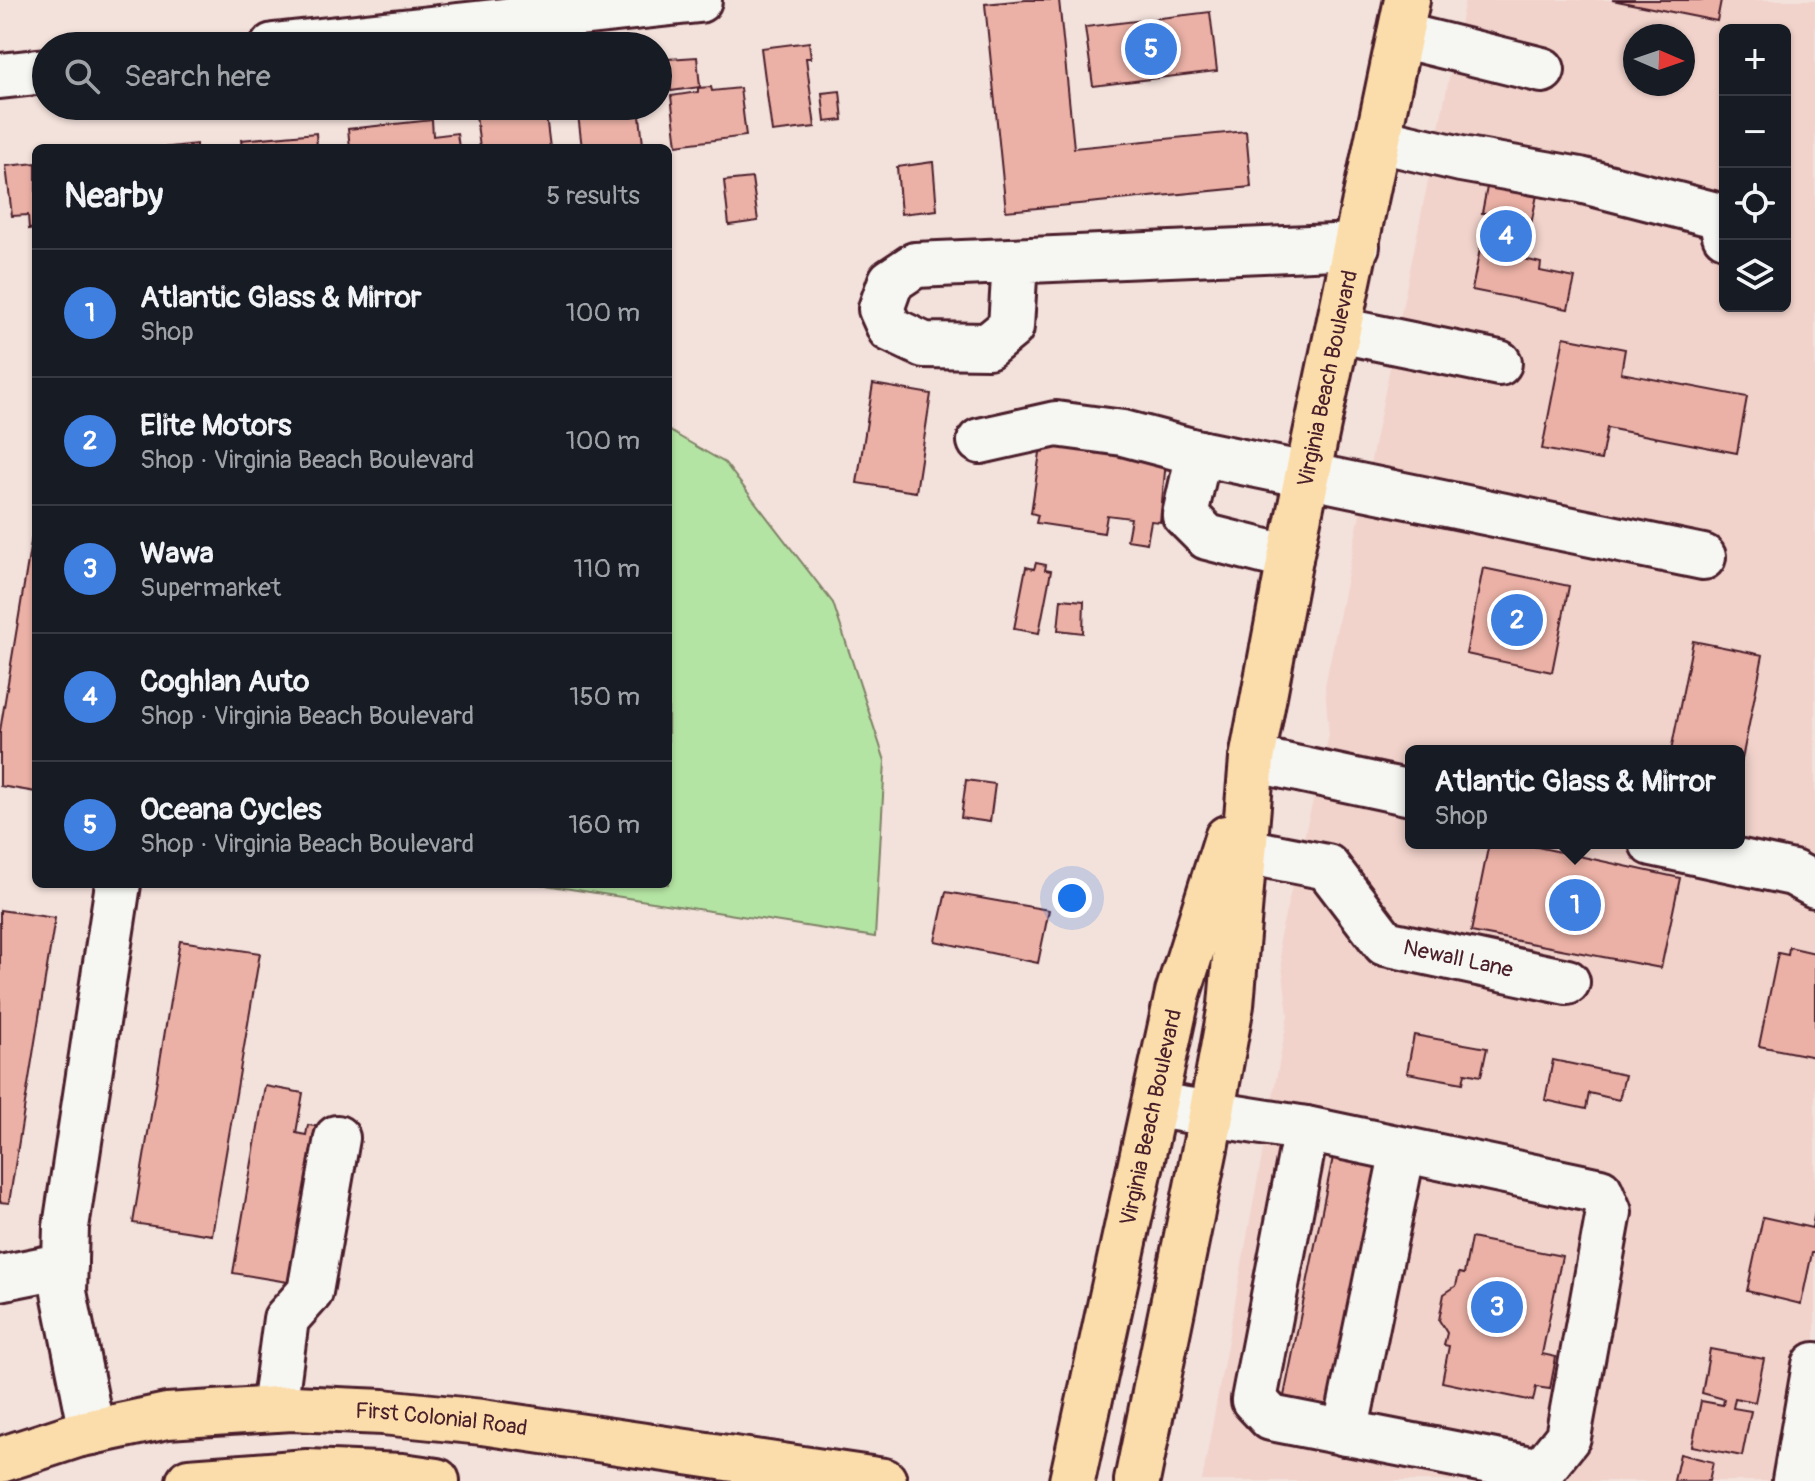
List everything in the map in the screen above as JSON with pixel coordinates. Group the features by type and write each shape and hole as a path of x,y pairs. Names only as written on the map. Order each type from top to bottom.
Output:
{"main road":[{"name":"Virginia Beach Boulevard","path":"1137,1481 1212,1114 1231,1005 1252,759 1290,558 1404,18"},
{"name":"Virginia Beach Boulevard","path":"1072,1481 1178,993 1252,759"},
{"name":"First Colonial Road","path":"0,1460 92,1432 167,1416 292,1408 383,1412 482,1422 884,1481"},
{"path":"189,1481 307,1472 402,1476 437,1481"}],"street":[{"path":"403,32 699,0"},
{"path":"1404,18 1542,70"},
{"path":"0,76 32,73"},
{"path":"1379,140 1461,159 1580,180 1719,216"},
{"path":"1015,261 1357,246"},
{"path":"1339,330 1499,363"},
{"path":"980,441 1056,424 1123,433 1199,453 1703,557"},
{"path":"1199,453 1185,515 1207,537 1290,558"},
{"path":"1252,759 1405,792"},
{"path":"1680,849 1793,873 1815,885"},
{"name":"Newall Lane","path":"1245,851 1327,867 1385,943 1567,982"},
{"path":"92,1432 64,1292 66,1227 117,888"},
{"path":"1155,1105 1306,1129 1600,1191 1609,1212 1568,1437 1540,1476 1271,1418 1254,1400 1306,1129"},
{"path":"274,1409 286,1319 310,1292 337,1138"},
{"path":"1345,1433 1403,1150"},
{"path":"0,1278 65,1265"},
{"path":"1803,1460 1815,1365"}],"shaded area":[{"path":"1465,0 1815,0 1815,1481 1202,1481 1288,1015 1279,940 1329,735 1325,686"}],"green space":[{"path":"672,432 725,463 833,603 885,761 875,937 564,888 672,888"}],"building":[{"path":"1059,0 1074,148 1246,131 1251,187 1006,211 985,4"},
{"path":"1612,0 1721,0 1717,21"},
{"path":"1210,12 1217,71 1093,86 1085,27"},
{"path":"809,42 811,58 806,58 815,127 772,132 761,48"},
{"path":"697,57 700,87 672,91 672,59"},
{"path":"711,87 712,91 740,88 746,136 677,145 672,96 698,92 698,88"},
{"path":"840,91 843,120 825,122 822,93"},
{"path":"432,120 433,136 457,133 458,144 350,144 348,129"},
{"path":"477,120 547,120 550,144 480,144"},
{"path":"579,120 640,120 643,144 582,144"},
{"path":"316,133 317,144 242,144 241,140"},
{"path":"933,162 937,210 901,214 897,167"},
{"path":"32,163 32,229 29,229 28,215 12,216 6,166"},
{"path":"752,178 758,221 729,225 724,181"},
{"path":"1495,181 1537,195 1524,259 1541,263 1540,271 1575,278 1568,309 1472,290 1487,213 1482,213 1487,187"},
{"path":"1564,337 1625,349 1621,373 1747,397 1737,453 1607,428 1601,460 1542,449"},
{"path":"873,384 931,394 916,492 857,483"},
{"path":"1047,443 1166,461 1160,522 1151,521 1147,543 1127,540 1131,518 1107,515 1104,533 1036,523 1038,515 1031,513 1041,446"},
{"path":"32,536 32,791 0,786 0,731"},
{"path":"1036,563 1046,565 1045,570 1051,571 1039,633 1014,629 1026,567 1034,569"},
{"path":"1483,568 1569,586 1552,672 1466,654"},
{"path":"1061,599 1084,601 1083,633 1058,630"},
{"path":"1693,641 1763,655 1745,745 1672,745"},
{"path":"966,780 995,784 990,822 961,818"},
{"path":"1488,849 1547,849 1680,878 1661,968 1471,932"},
{"path":"946,892 1049,910 1038,963 935,941"},
{"path":"0,910 55,918 9,1203 0,1202"},
{"path":"180,941 260,953 212,1235 133,1223"},
{"path":"1789,947 1815,953 1815,1057 1759,1046 1778,953 1788,955"},
{"path":"1414,1035 1487,1048 1481,1076 1465,1073 1463,1083 1407,1073"},
{"path":"1553,1060 1625,1075 1619,1100 1589,1093 1586,1109 1545,1100"},
{"path":"265,1086 303,1093 296,1133 306,1135 308,1125 321,1127 294,1283 233,1273"},
{"path":"1333,1157 1378,1167 1329,1411 1283,1401"},
{"path":"1815,1211 1815,1253 1812,1253 1801,1304 1747,1291 1763,1217 1812,1228"},
{"path":"1471,1238 1562,1256 1542,1354 1556,1357 1550,1389 1536,1387 1533,1401 1442,1382 1449,1346 1444,1345 1447,1333 1439,1320 1444,1294 1456,1286 1459,1273 1464,1274"},
{"path":"1710,1349 1764,1359 1755,1402 1735,1398 1733,1408 1751,1411 1742,1456 1692,1446 1701,1401 1723,1405 1724,1399 1702,1393"},
{"path":"1680,1454 1713,1462 1709,1481 1674,1481"}],"place":[{"name":"Oceana Cycles","path":"1151,49"},
{"name":"Coghlan Auto","path":"1506,236"},
{"name":"Elite Motors","path":"1517,620"},
{"name":"Atlantic Glass & Mirror","path":"1575,905"},
{"name":"Wawa","path":"1497,1307"}]}
